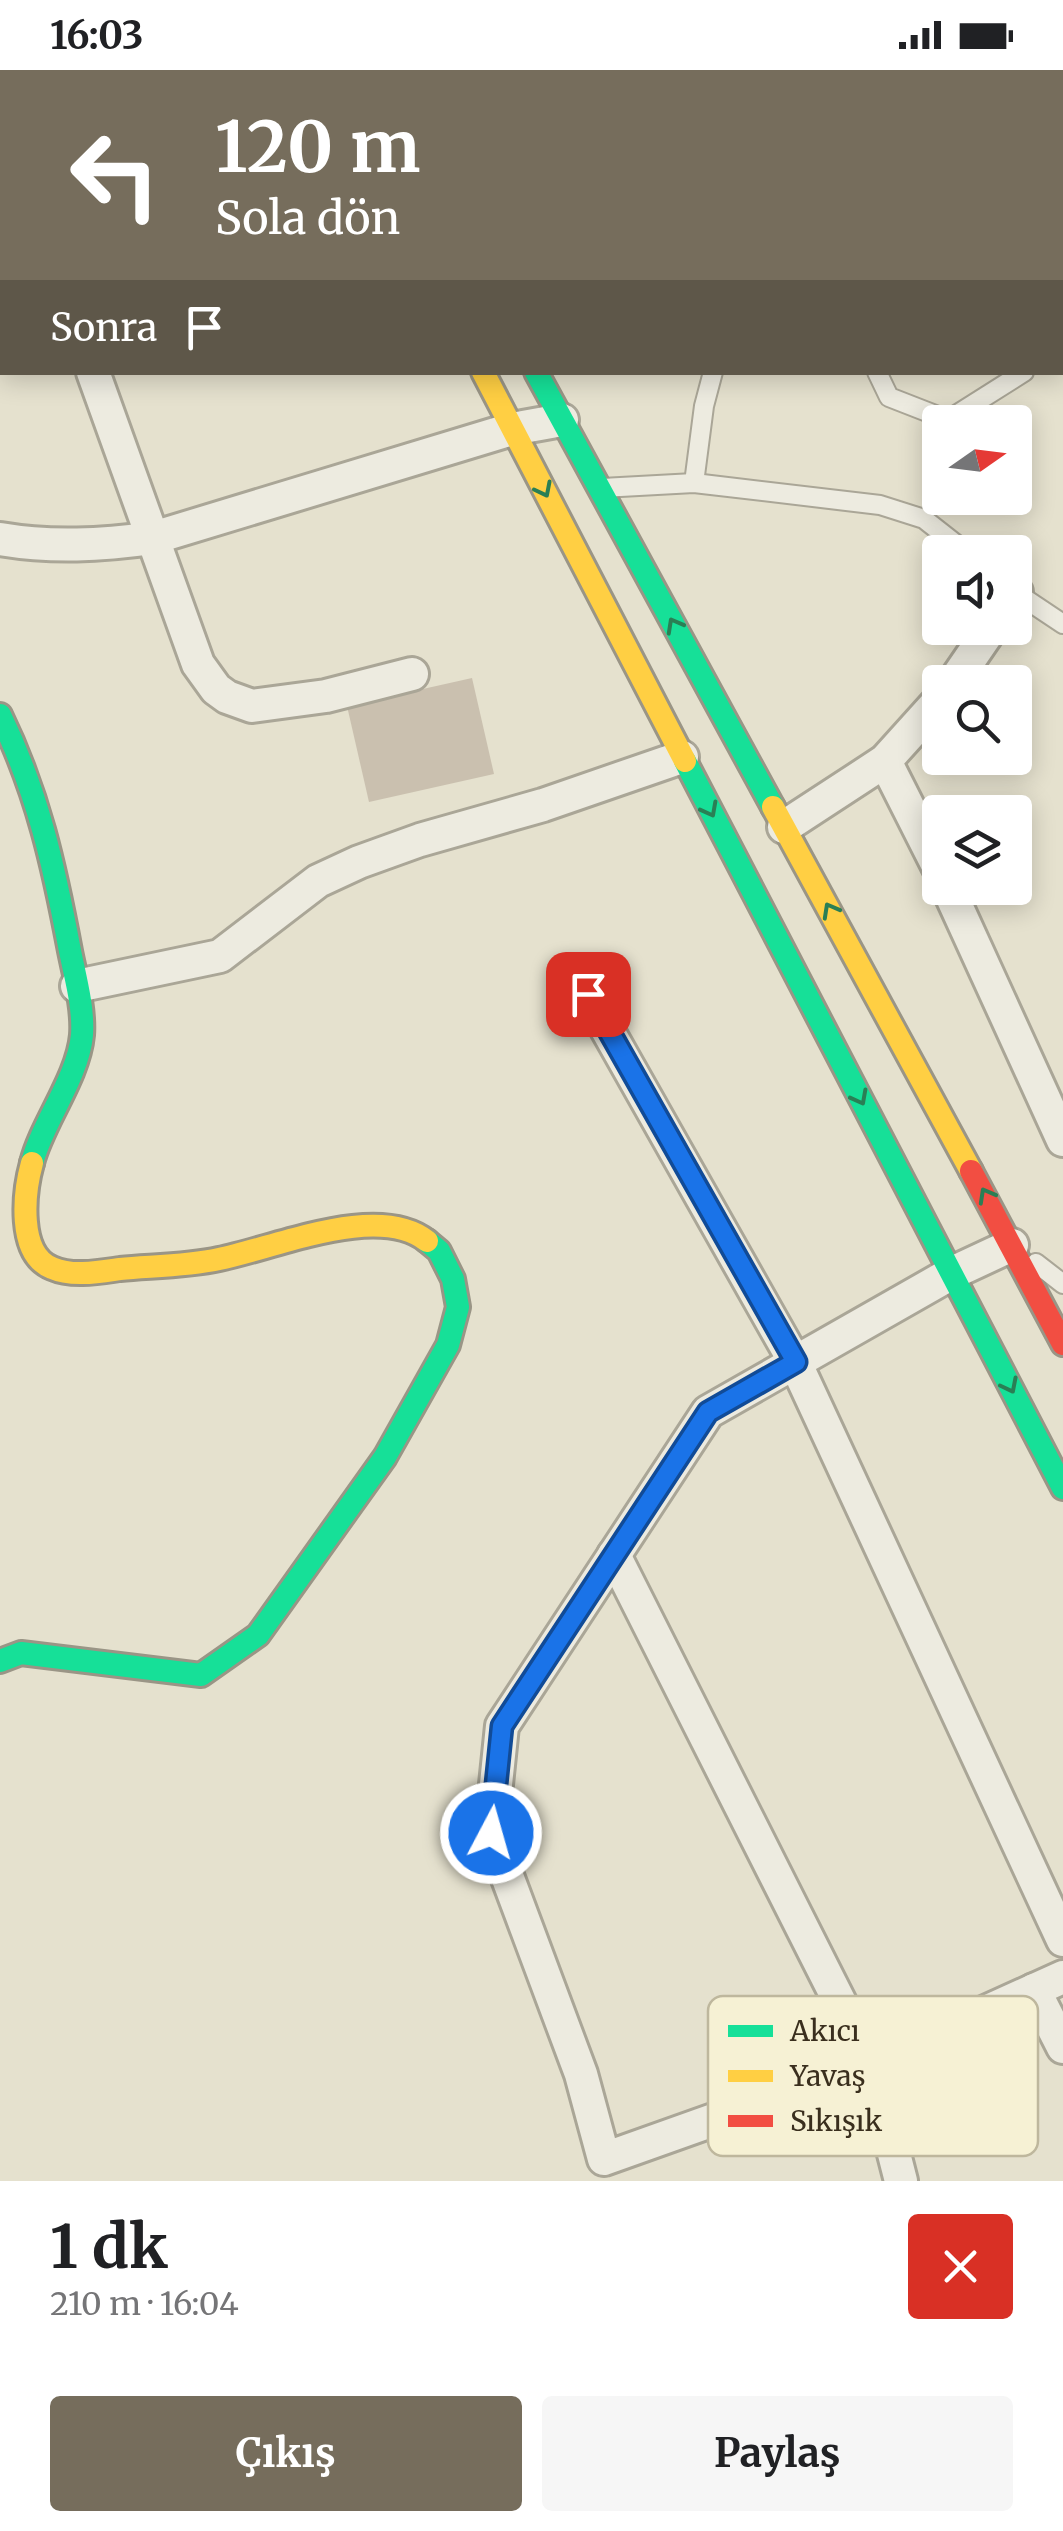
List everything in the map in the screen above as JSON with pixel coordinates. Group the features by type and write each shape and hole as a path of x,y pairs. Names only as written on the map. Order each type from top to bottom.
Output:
{"main road":[{"path":"484,375 1063,1488"},
{"path":"538,375 1063,1344"},
{"path":"0,715 39,806 50,846 77,986 82,1035 59,1105 36,1147 26,1206 32,1252 50,1268 84,1273 216,1260 344,1228 388,1225 419,1235 440,1250 453,1279 458,1307 448,1345 384,1456 258,1635 201,1675 20,1654 0,1661"}],"street":[{"path":"94,375 206,678 227,697 252,706 326,696 412,674"},
{"path":"0,539 33,545 102,544 153,538 512,430 562,420"},
{"path":"784,827 884,761 922,720"},
{"path":"77,986 220,956 318,881 359,862 420,840 543,806 682,757"},
{"path":"884,761 922,835"},
{"path":"956,905 1063,1140"},
{"path":"588,994 796,1362 1063,1940"},
{"path":"708,2129 607,2170 581,2074 491,1833 502,1726 708,1412 952,1273 1012,1244"},
{"path":"614,1555 836,1996"},
{"path":"1020,1996 1049,1983 1063,2047"},
{"path":"894,2156 901,2181"}],"lane":[{"path":"694,482 712,375"},
{"path":"878,375 889,397 948,420 1019,375"},
{"path":"599,488 694,482 880,505 924,519 944,535"},
{"path":"1032,603 1063,624"},
{"path":"1012,1244 1054,1268 1063,1284"}],"building":[{"path":"472,678 494,774 369,802 347,706"}],"traffic: fast":[{"path":"538,375 773,807"},
{"path":"0,715 25,773 43,830 82,1014 82,1035 74,1068 32,1163"},
{"path":"685,761 1063,1488"},
{"path":"0,1661 21,1653 201,1675 258,1635 385,1457 448,1345 458,1307 453,1279 439,1251 427,1241"}],"traffic: slow":[{"path":"485,375 685,761"},
{"path":"773,807 971,1171"},
{"path":"32,1163 26,1205 28,1236 41,1261 60,1271 86,1273 207,1261 354,1227 406,1230 427,1241"}],"traffic: jam":[{"path":"971,1171 1063,1344"}],"route":[{"path":"491,1833 502,1726 708,1412 796,1362 588,994"}]}
